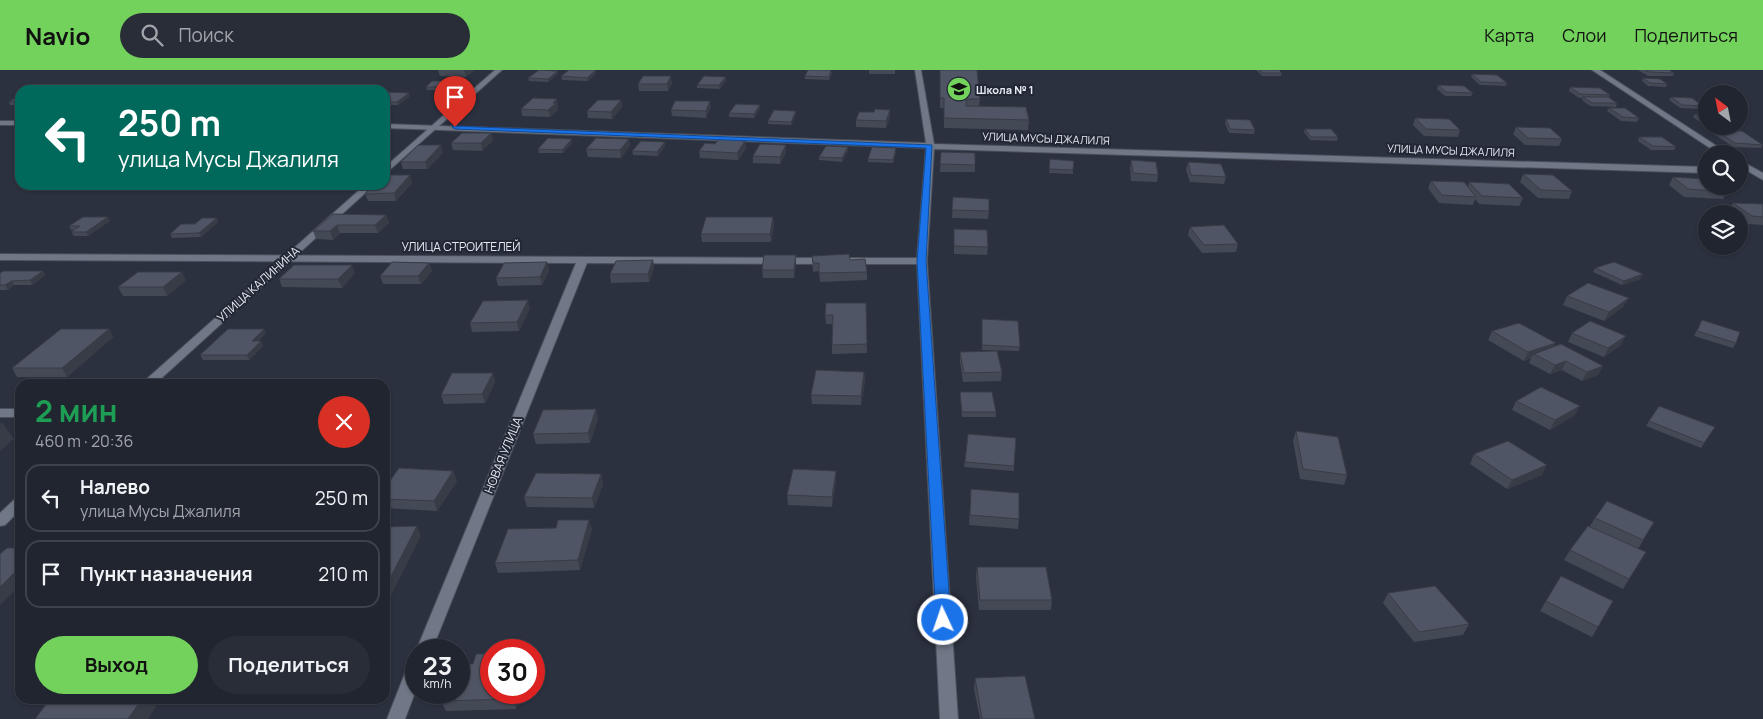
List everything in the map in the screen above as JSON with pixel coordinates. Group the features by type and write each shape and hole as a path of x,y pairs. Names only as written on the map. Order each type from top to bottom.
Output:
{"street":[{"path":"390,167 499,70"},
{"path":"918,70 930,146 922,261 949,719"},
{"path":"1595,70 1711,145"},
{"path":"0,124 15,123"},
{"name":"УЛИЦА МУСЫ ДЖАЛИЛЯ","path":"390,126 436,126 930,146 1698,170"},
{"path":"1748,168 1763,178"},
{"path":"1748,172 1763,172"},
{"name":"УЛИЦА КАЛИНИНА","path":"153,379 364,190"},
{"name":"УЛИЦА СТРОИТЕЛЕЙ","path":"0,257 268,260 288,258 922,261"},
{"name":"НОВАЯ УЛИЦА","path":"428,639 583,259"},
{"path":"0,413 15,413"},
{"path":"0,521 15,507"},
{"path":"396,719 405,696"}],"building":[{"path":"539,70 558,71 548,79 528,78"},
{"path":"569,70 596,70 587,78 561,76"},
{"path":"808,70 831,70 829,77 805,76"},
{"name":"Школа № 1","path":"940,70 977,70 980,99 966,99 966,106 1026,107 1029,120 944,118 944,98 940,98"},
{"path":"1260,70 1279,70 1282,73 1262,73"},
{"path":"1645,70 1669,70 1674,73 1649,72"},
{"path":"1472,74 1497,75 1507,83 1481,82"},
{"path":"643,76 671,76 667,84 638,84"},
{"path":"704,76 726,77 719,85 697,85"},
{"path":"1643,78 1660,79 1667,84 1650,83"},
{"path":"432,81 452,81 446,87 426,87"},
{"path":"1438,85 1464,86 1473,93 1446,92"},
{"path":"1570,87 1600,88 1610,95 1580,94"},
{"path":"390,92 409,93 397,102 390,102"},
{"path":"1583,97 1608,97 1617,103 1592,103"},
{"path":"1671,97 1692,98 1698,102 1698,106 1682,105"},
{"path":"533,98 557,99 553,103 556,103 548,110 521,109"},
{"path":"598,100 621,100 611,112 587,111"},
{"path":"675,101 710,101 706,111 671,110"},
{"path":"736,104 760,105 754,114 729,113"},
{"path":"1609,108 1625,108 1639,118 1623,117"},
{"path":"875,109 890,110 886,121 856,120 859,112 874,112"},
{"path":"774,110 796,111 791,122 768,121"},
{"path":"1415,118 1449,119 1460,130 1426,129"},
{"path":"1226,119 1250,120 1255,130 1230,129"},
{"path":"1516,127 1550,128 1562,139 1528,138"},
{"path":"1305,129 1331,129 1338,137 1311,137"},
{"path":"462,133 491,133 481,143 451,143"},
{"path":"1723,135 1748,135 1763,145 1735,143"},
{"path":"1639,137 1662,137 1676,147 1653,146"},
{"path":"548,138 572,139 562,150 538,149"},
{"path":"596,138 629,139 620,150 586,149"},
{"path":"719,139 745,141 737,153 699,151 705,143 715,144"},
{"path":"641,141 665,142 657,152 632,151"},
{"path":"760,144 786,145 780,157 753,156"},
{"path":"418,145 441,145 425,162 401,162"},
{"path":"826,146 848,147 842,158 819,157"},
{"path":"872,147 896,148 893,160 868,159"},
{"path":"941,152 975,153 975,165 940,164"},
{"path":"1050,159 1074,161 1073,170 1049,169"},
{"path":"1131,160 1156,162 1158,175 1133,173"},
{"path":"1188,162 1221,164 1226,177 1191,175"},
{"path":"1523,174 1553,175 1572,191 1541,190"},
{"path":"390,175 410,175 394,193 365,194 369,190 390,190"},
{"path":"1673,177 1698,179 1698,190 1688,189"},
{"path":"1431,181 1464,182 1476,197 1442,195"},
{"path":"1469,182 1509,184 1523,198 1482,196"},
{"path":"953,197 989,199 989,211 952,210"},
{"path":"1733,203 1763,204 1763,217 1752,216 1748,213 1748,205 1736,205"},
{"path":"333,214 386,215 375,225 337,225 330,231 313,231"},
{"path":"83,217 108,217 86,232 71,232 80,226 69,226"},
{"path":"706,217 773,217 770,234 701,234"},
{"path":"202,218 217,218 199,233 170,234 181,224 195,224"},
{"path":"1224,225 1238,244 1204,245 1190,227"},
{"path":"954,229 987,230 988,247 954,246"},
{"path":"849,254 850,260 865,259 867,272 819,273 819,263 813,263 812,256"},
{"path":"764,255 796,255 794,270 762,270"},
{"path":"653,260 648,274 610,274 616,261"},
{"path":"392,262 429,263 418,276 380,276"},
{"path":"547,262 540,277 496,278 504,263"},
{"path":"1614,262 1643,274 1624,281 1595,268"},
{"path":"294,265 352,265 338,279 279,279"},
{"path":"3,271 43,271 30,280 12,281 5,285 0,285 0,273"},
{"path":"138,272 182,272 163,287 118,287"},
{"path":"1588,283 1629,298 1609,312 1567,296"},
{"path":"528,300 517,322 470,323 483,301"},
{"path":"826,303 866,303 867,344 832,345 833,315 825,315"},
{"path":"982,319 1018,321 1020,347 982,345"},
{"path":"1702,320 1740,332 1736,343 1697,331"},
{"path":"1590,321 1626,336 1608,348 1572,333"},
{"path":"1519,323 1556,343 1528,352 1492,331"},
{"path":"61,329 109,329 62,368 12,368"},
{"path":"228,329 264,329 252,341 261,341 247,355 200,355"},
{"path":"1561,344 1603,366 1587,372 1566,361 1555,365 1534,354"},
{"path":"997,351 1002,372 964,373 960,352"},
{"path":"816,370 864,372 861,396 811,395"},
{"path":"452,373 493,373 482,394 441,395"},
{"path":"1541,387 1580,406 1555,420 1516,401"},
{"path":"960,392 992,392 996,412 962,412"},
{"path":"1659,406 1715,427 1704,443 1649,421"},
{"path":"596,409 588,433 533,434 543,410"},
{"path":"1296,431 1338,437 1347,475 1303,469"},
{"path":"968,434 1016,438 1014,466 965,462"},
{"path":"1508,441 1547,465 1512,480 1474,454"},
{"path":"399,468 453,471 434,501 390,499 390,481"},
{"path":"793,469 836,471 832,497 787,495"},
{"path":"536,473 601,474 592,498 524,497"},
{"path":"971,489 1019,493 1019,519 970,515"},
{"path":"1607,501 1654,522 1643,540 1595,518"},
{"path":"558,520 589,520 578,560 495,563 508,529 556,528"},
{"path":"417,526 390,578 390,527"},
{"path":"1588,526 1646,552 1629,579 1570,550"},
{"path":"7,548 15,548 15,572 0,587 0,554"},
{"path":"977,567 1046,567 1052,600 980,600"},
{"path":"1561,576 1613,601 1598,627 1546,601"},
{"path":"1435,586 1469,624 1419,632 1388,593"},
{"path":"476,654 480,654 480,700 470,700 470,664 473,664"},
{"path":"1025,676 1035,719 982,719 975,678"},
{"path":"46,704 138,704 128,719 35,719"}],"place":[{"name":"Школа № 1","path":"959,89"}],"route":[{"path":"455,127 930,146 922,261 943,620"}]}
